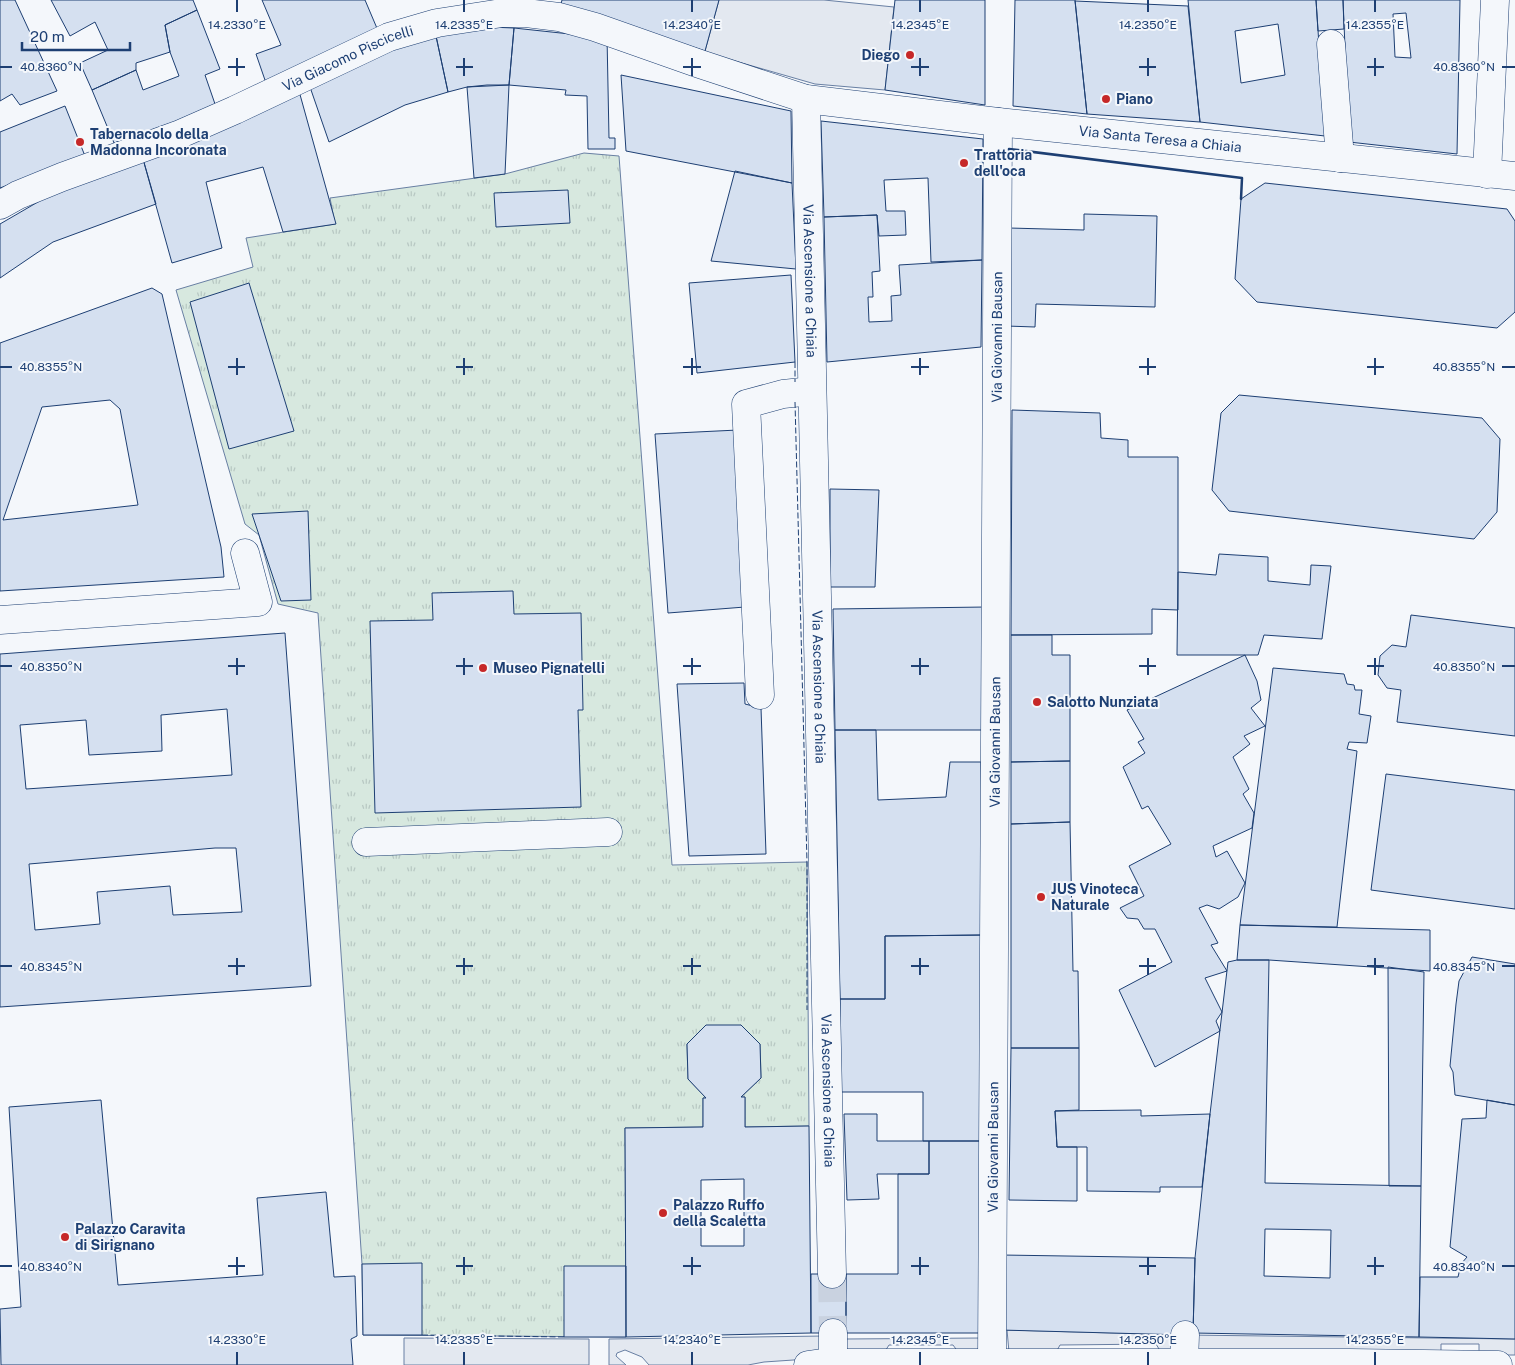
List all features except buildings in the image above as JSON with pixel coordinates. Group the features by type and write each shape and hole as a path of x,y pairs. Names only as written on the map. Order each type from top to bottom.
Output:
{"street":[{"path":"1488,174 1495,0"},
{"name":"Via Giacomo Piscicelli","path":"0,205 62,176 178,135 389,37 437,23 463,18 502,13 526,13 559,17 595,27 708,67 806,98"},
{"path":"1331,44 1340,158"},
{"name":"Via Santa Teresa a Chiaia","path":"806,98 998,122 1515,176"},
{"name":"Via Ascensione a Chiaia","path":"806,98 832,1274"},
{"name":"Via Giovanni Bausan","path":"992,1363 998,122"},
{"path":"760,695 746,404 783,394 812,391"},
{"path":"0,620 258,602 245,552"},
{"path":"366,842 608,832"},
{"path":"833,1333 821,1364 1184,1363 1498,1365"},
{"path":"1184,1363 1185,1334"}],"green space":[{"path":"584,153 619,156 672,865 807,862 809,1126 745,1127 745,1097 741,1097 761,1078 760,1044 741,1025 687,1044 688,1079 706,1098 703,1098 703,1127 625,1128 626,1337 363,1335 362,1264 318,613 278,604 259,535 245,524 176,290 253,267 246,238 335,224 330,198 505,174"}],"shaded area":[{"path":"719,0 824,0 894,7 885,90 815,84 705,51"},
{"path":"1007,1330 1185,1335 1515,1339 1515,1355 1479,1355 1479,1344 1441,1344 1441,1354 1162,1354 1156,1344 1060,1345 1054,1356 1009,1352"},
{"path":"824,1336 824,1348 808,1359 748,1365 649,1365 642,1357 625,1350 617,1353 616,1356 626,1365 609,1365 609,1339"},
{"path":"404,1338 589,1339 589,1365 404,1365"},
{"path":"981,1338 981,1348 961,1356 953,1345 889,1345 882,1356 858,1356 846,1349 845,1339"}],"tunnel":[{"path":"832,1274 833,1333"}],"fence":[{"path":"795,362 795,382"},
{"path":"795,402 807,862 807,1010"},
{"path":"422,1335 564,1337"}],"wall":[{"path":"1009,151 1009,149 1242,178 1241,199"}],"place":[{"name":"Diego","path":"910,55"},
{"name":"Piano","path":"1106,99"},
{"name":"Tabernacolo della Madonna Incoronata","path":"80,142"},
{"name":"Trattoria dell'oca","path":"964,163"},
{"name":"Museo Pignatelli","path":"483,668"},
{"name":"Salotto Nunziata","path":"1037,702"},
{"name":"JUS Vinoteca Naturale","path":"1041,897"},
{"name":"Palazzo Ruffo della Scaletta","path":"663,1213"},
{"name":"Palazzo Caravita di Sirignano","path":"65,1237"}]}
